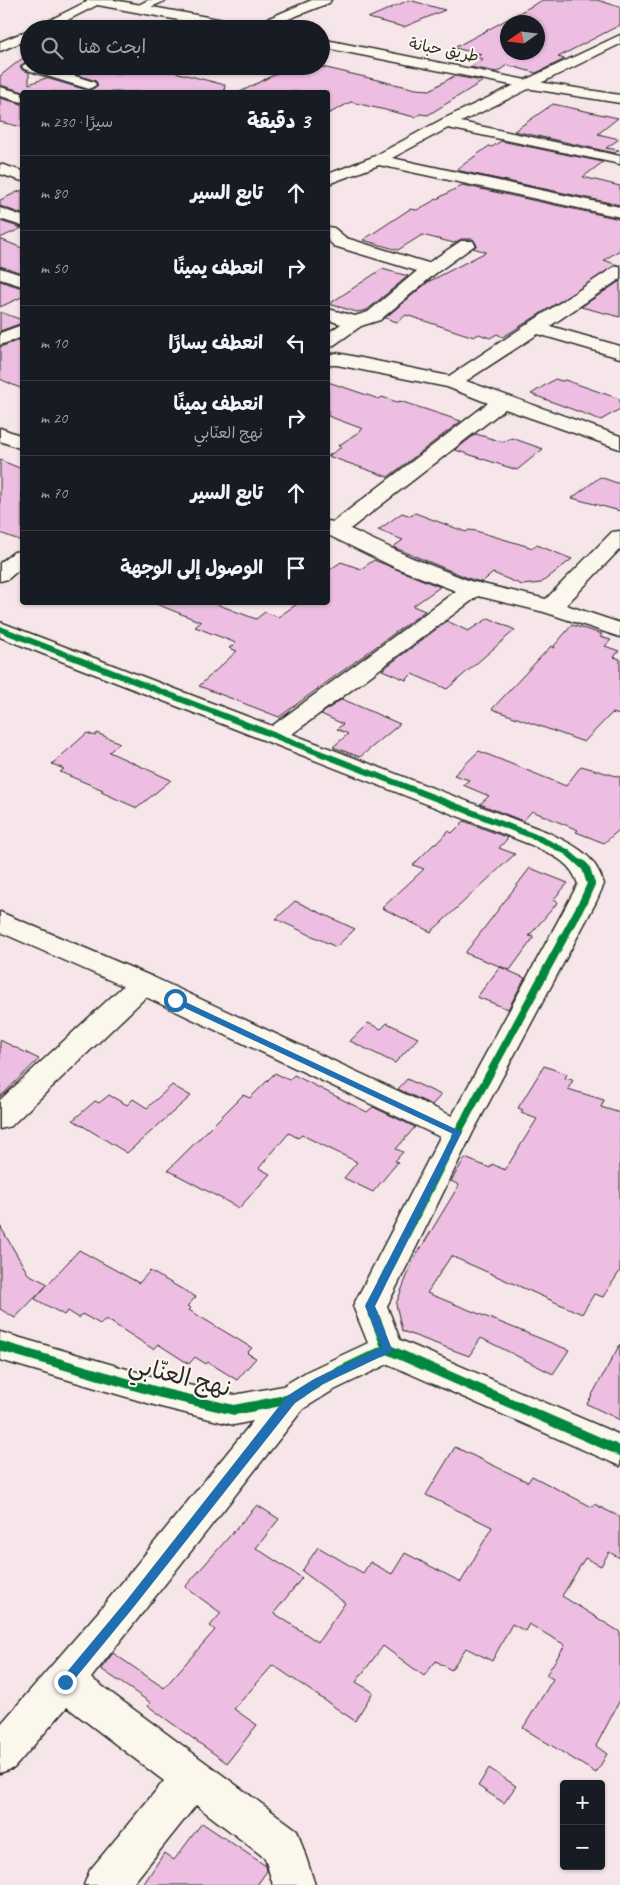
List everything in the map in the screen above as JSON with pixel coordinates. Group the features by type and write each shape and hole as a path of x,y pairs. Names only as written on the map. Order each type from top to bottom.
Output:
{"street":[{"path":"56,20 95,0 203,20"},
{"path":"140,8 160,0"},
{"path":"274,20 324,0"},
{"path":"330,178 378,160 446,123 620,38"},
{"path":"20,42 4,56 20,62"},
{"name":"طريق حبانة","path":"330,45 526,84 620,99"},
{"path":"56,75 89,85"},
{"path":"0,91 20,97"},
{"path":"446,123 617,160"},
{"path":"378,160 620,212"},
{"path":"0,169 20,175"},
{"path":"0,213 20,220"},
{"path":"330,234 340,242 430,269"},
{"path":"330,340 355,322 374,316 430,269 466,245"},
{"path":"452,382 620,271"},
{"path":"0,273 20,280"},
{"path":"330,315 355,322"},
{"path":"535,327 620,352"},
{"path":"0,340 20,331"},
{"path":"330,360 337,359 452,382 502,402 620,443"},
{"path":"502,402 332,529 402,562 473,589 551,606 620,630"},
{"path":"0,434 20,442"},
{"path":"551,606 620,537"},
{"path":"0,550 20,557"},
{"path":"0,574 20,559"},
{"path":"275,735 473,589"},
{"path":"0,629 538,838 567,852 586,868 590,884 583,902 458,1132 370,1306 387,1349 620,1451"},
{"path":"0,921 143,984 458,1132"},
{"path":"0,1118 143,984"},
{"name":"نهج العنّابي","path":"0,1346 161,1393 234,1410 291,1400 320,1381 387,1349"},
{"path":"0,1754 65,1682 130,1605 291,1400"},
{"path":"65,1682 282,1845 294,1885"},
{"path":"105,1885 192,1778"}],"building":[{"path":"409,0 445,10 404,27 368,18"},
{"path":"543,0 597,0 620,7 620,25 558,57 565,59 536,73 507,65 497,72 470,67 483,59 475,57 482,54 454,48 500,23 500,60 545,60 545,15 515,15"},
{"path":"20,60 20,75 29,75 29,84 46,78 87,90 20,91 0,85 0,76"},
{"path":"330,69 416,89 430,90 454,76 483,81 428,115 420,114 415,117 351,102 330,113 330,90 244,90 273,75 330,75"},
{"path":"77,75 187,75 225,85 224,90 91,90 98,85 96,81"},
{"path":"0,98 20,103 20,127 0,122"},
{"path":"553,104 618,118 598,134 619,139 606,148 619,150 615,153 514,131"},
{"path":"501,141 603,162 583,177 620,186 620,205 456,170 489,146 492,147"},
{"path":"462,185 620,219 620,250 604,260 618,265 503,337 497,334 490,338 479,334 474,337 406,315 397,322 385,318 428,282 486,252 473,248 477,245 473,239 461,239 454,243 422,235 398,250 363,240 410,209 417,210"},
{"path":"20,191 20,213 0,206 0,200"},
{"path":"0,221 20,227 20,229 0,238"},
{"path":"0,239 20,247 20,272 0,266"},
{"path":"382,269 408,276 367,310 357,312 330,303"},
{"path":"0,281 20,287 20,298 0,307"},
{"path":"620,281 620,317 581,307"},
{"path":"0,312 20,319 20,324 0,331"},
{"path":"20,340 20,388 0,379 0,347"},
{"path":"555,379 565,380 620,399 620,409 601,420 531,394"},
{"path":"330,383 379,399 382,397 397,402 400,401 461,421 388,477 330,457 330,455 342,447 338,446 363,429 330,417"},
{"path":"476,434 503,442 512,438 543,449 517,470 455,450"},
{"path":"0,460 20,468 20,540 0,533"},
{"path":"600,477 620,484 620,511 572,498"},
{"path":"402,513 411,516 415,513 466,532 469,530 476,531 533,548 537,545 572,559 541,583 522,585 493,573 482,582 473,580 393,547 403,540 378,530"},
{"path":"374,560 440,587 413,606 425,611 279,717 199,686 237,651 229,648 236,643 195,627 201,622 159,605 219,605 256,619 265,612 278,617 296,605 330,605 330,570 341,562 361,569"},
{"path":"489,618 515,630 447,689 412,674 406,680 382,670 447,621 468,631"},
{"path":"572,625 602,634 600,637 611,640 605,646 619,651 614,657 620,659 620,715 612,713 584,742 492,709 551,646 555,648 554,646"},
{"path":"342,699 400,724 360,757 333,747 348,734 337,729 343,724 321,714"},
{"path":"87,733 95,736 97,733 120,743 109,752 171,780 137,808 101,792 103,790 60,772 64,769 52,764"},
{"path":"479,751 566,786 581,766 620,777 620,829 604,843 532,811 523,821 480,804 489,796 463,785 469,780 454,775"},
{"path":"464,821 508,838 499,848 515,854 431,932 382,908 424,869 413,865 448,831 452,833"},
{"path":"530,868 568,883 553,900 558,902 529,936 534,937 510,970 465,953"},
{"path":"295,901 355,929 336,947 276,919"},
{"path":"500,967 525,978 508,1009 477,997"},
{"path":"368,1023 381,1029 387,1023 418,1038 395,1063 350,1041"},
{"path":"0,1040 39,1059 0,1097"},
{"path":"544,1066 567,1074 565,1078 573,1080 568,1089 604,1100 601,1107 620,1113 620,1271 603,1297 594,1294 582,1314 451,1256 427,1293 569,1350 553,1374 481,1338 469,1356 402,1331 396,1304 413,1261 459,1185 451,1181 465,1158 490,1168 492,1164 505,1170 537,1119 521,1113 523,1110 518,1108"},
{"path":"275,1073 289,1080 294,1075 367,1112 373,1107 415,1127 396,1149 403,1152 395,1161 398,1162 373,1192 344,1178 357,1162 302,1135 298,1138 289,1133 259,1168 270,1174 239,1208 168,1170 243,1095 250,1098"},
{"path":"407,1079 441,1095 432,1105 398,1089"},
{"path":"172,1085 191,1096 127,1153 73,1120 95,1101 99,1103 109,1095 127,1105 133,1099 147,1108"},
{"path":"0,1226 28,1274 48,1284 79,1250 139,1283 150,1271 196,1297 187,1306 191,1308 189,1310 252,1348 247,1353 256,1358 237,1380 208,1362 206,1364 195,1357 189,1364 158,1344 153,1349 106,1319 100,1324 82,1314 79,1318 68,1311 64,1315 35,1299 47,1285 15,1318 0,1309"},
{"path":"620,1344 620,1420 587,1404"},
{"path":"455,1447 528,1482 532,1476 592,1507 594,1504 620,1517 620,1558 609,1552 601,1566 585,1558 562,1596 620,1632 620,1700 596,1746 607,1754 596,1773 523,1728 553,1679 546,1675 565,1645 529,1624 525,1631 512,1624 492,1661 466,1648 451,1670 436,1661 424,1676 383,1646 356,1682 373,1692 355,1721 273,1665 234,1709 257,1725 227,1763 148,1706 151,1703 101,1669 113,1653 164,1688 215,1630 210,1626 221,1613 185,1587 257,1505 279,1519 256,1548 302,1578 274,1613 318,1642 345,1603 302,1571 318,1547 363,1573 370,1562 392,1574 405,1553 461,1582 492,1527 426,1495"},
{"path":"489,1768 516,1786 504,1803 478,1786"},
{"path":"202,1823 266,1866 267,1871 257,1885 143,1885 164,1853 174,1860"}],"cycle path":[{"path":"0,629 538,838 567,852 586,868 591,884 583,902 458,1132 370,1306 387,1349"},
{"path":"0,1346 161,1393 234,1410 291,1399 320,1381 387,1349 620,1451"}],"route":[{"path":"65,1682 130,1605 291,1400 320,1381 387,1349 370,1306 458,1132 175,1000"}]}
